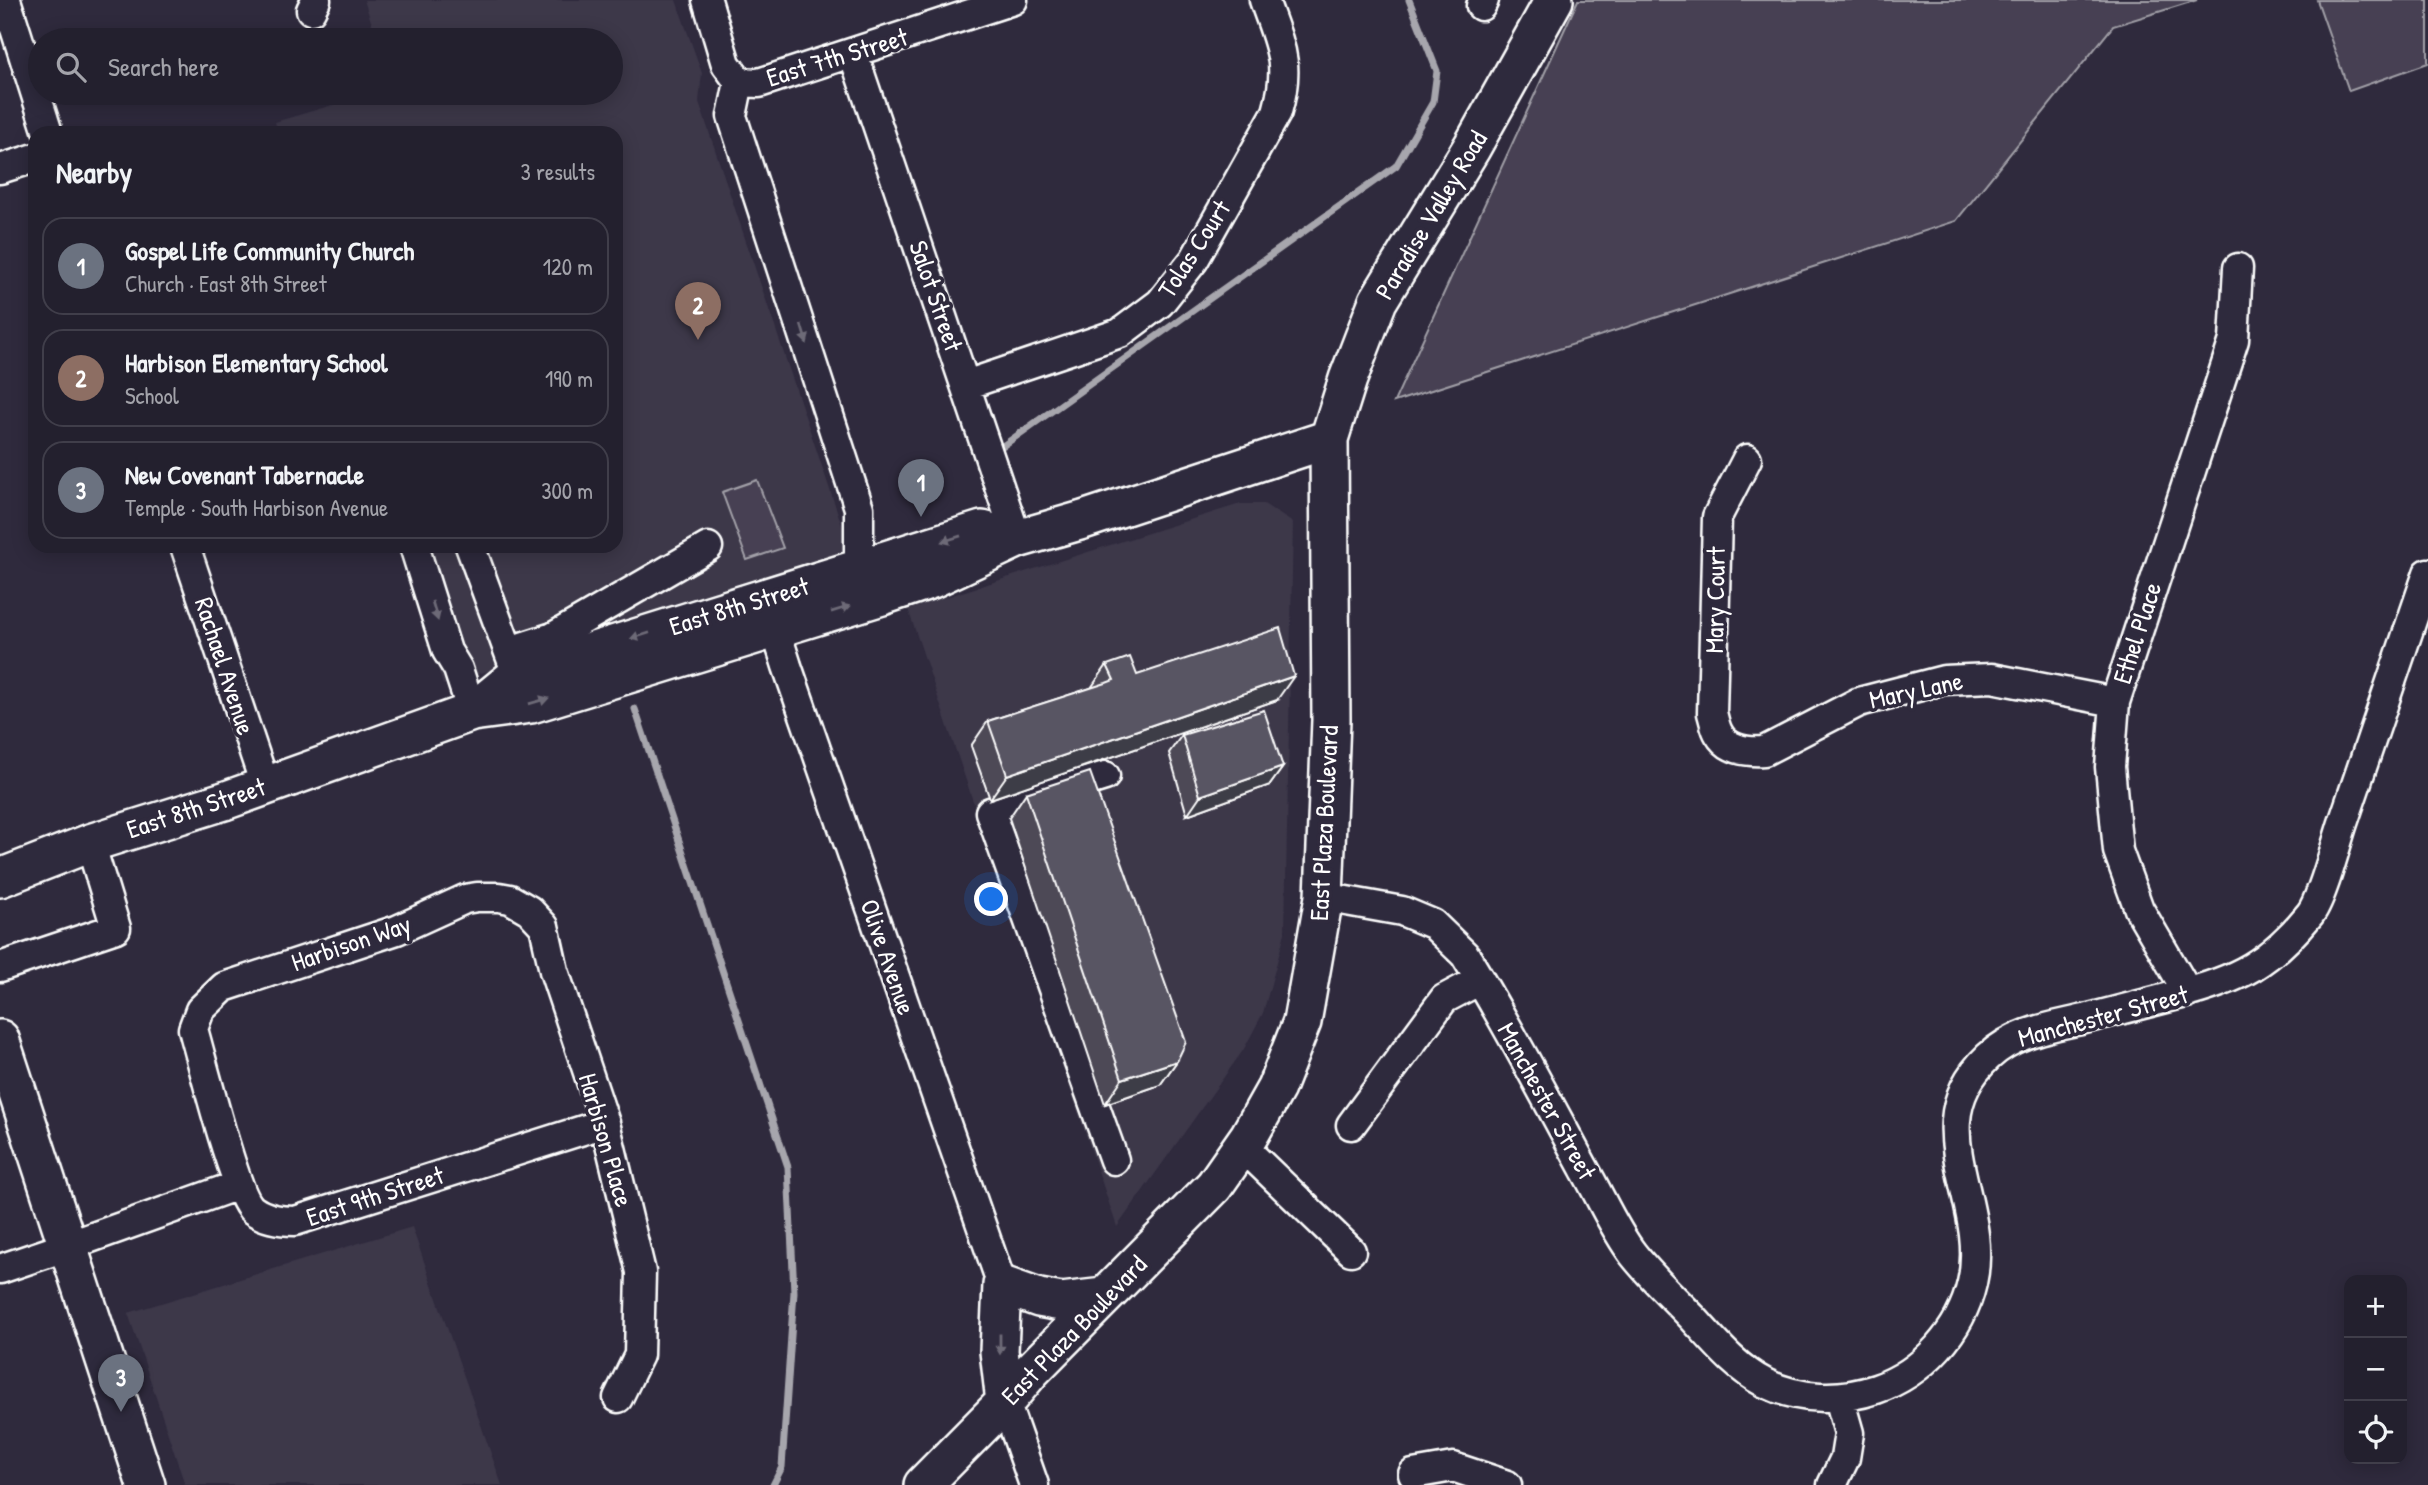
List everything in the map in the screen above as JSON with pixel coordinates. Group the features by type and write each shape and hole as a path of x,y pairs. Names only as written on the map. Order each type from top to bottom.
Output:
{"main road":[{"name":"Paradise Valley Road","path":"1329,439 1348,379 1378,301 1472,147 1554,0"},
{"name":"East 8th Street","path":"472,712 513,663 771,614 932,579 1017,539 1329,439"},
{"name":"East Plaza Boulevard","path":"923,1485 1005,1402 1031,1371 1214,1186 1242,1146 1276,1088 1302,1022 1324,897 1331,720 1329,439"},
{"name":"East 8th Street","path":"0,878 90,843 472,712 531,704 771,614 859,570 894,556 982,530 1017,539"},
{"path":"0,1040 68,1247 139,1483"},
{"path":"1005,1402 999,1351 1002,1285 1039,1298 1061,1302 1104,1297"}],"street":[{"path":"6,0 28,70"},
{"path":"706,0 726,64 739,82 732,116 859,508 859,570"},
{"name":"East 7th Street","path":"739,82 759,83 1013,0"},
{"name":"Tolas Court","path":"966,385 1120,333 1160,303 1194,260 1277,112 1284,88 1284,58 1264,0"},
{"name":"Salot Street","path":"853,53 1017,539"},
{"path":"39,105 46,126"},
{"path":"0,169 28,160"},
{"name":"Ethel Place","path":"2188,993 2139,909 2118,850 2110,767 2115,702 2234,340 2238,268"},
{"name":"Mary Court","path":"1728,744 1719,735 1712,713 1717,517 1747,459"},
{"path":"473,553 513,663 708,547"},
{"name":"Rachael Avenue","path":"187,553 265,785"},
{"path":"416,553 447,651 458,669 472,712"},
{"name":"Manchester Street","path":"1324,897 1402,911 1433,924 1465,955 1631,1252 1732,1360 1765,1382 1804,1396 1839,1398 1882,1387 1920,1365 1949,1335 1967,1300 1972,1282 1976,1243 1954,1139 1954,1123 1962,1093 1978,1067 1999,1047 2024,1034 2234,979 2266,959 2314,910 2428,573"},
{"name":"Olive Avenue","path":"771,614 1002,1285"},
{"name":"Mary Lane","path":"1728,744 1747,752 1764,751 1859,702 1944,680 1992,678 2115,702"},
{"path":"1105,776 990,812 1114,1160"},
{"path":"0,967 116,929 90,843"},
{"name":"Harbison Way","path":"238,1185 193,1029 200,1010 223,987 397,930 465,900 488,896 510,900"},
{"name":"Harbison Place","path":"510,900 529,911 544,926 554,971 605,1123 641,1272 639,1355 618,1398"},
{"path":"1351,1125 1444,999 1480,980"},
{"name":"East 9th Street","path":"238,1185 252,1210 278,1222 295,1222 605,1123"},
{"path":"1242,1146 1351,1251"},
{"path":"0,1269 238,1185"},
{"path":"1832,1485 1845,1458 1849,1433 1839,1398"},
{"path":"1005,1402 1034,1485"},
{"path":"1413,1474 1453,1467 1507,1485"}],"shaded area":[{"path":"364,0 676,0 702,73 699,102 853,558 443,685 403,553 623,553 623,126 276,126 275,122 332,105 623,105 623,28 373,28"},
{"path":"1578,0 2197,0 2113,26 1956,221 1394,402"},
{"path":"2317,0 2428,0 2428,63 2349,91"},
{"path":"757,480 783,548 747,560 722,492"},
{"path":"1240,504 1264,504 1293,523 1285,933 1263,1013 1244,1049 1117,1227 908,609"},
{"path":"412,1227 502,1485 185,1485 128,1313"}],"building":[{"path":"1280,628 1294,676 1007,775 988,721 1114,680 1107,665 1130,657 1137,675"},
{"path":"1264,710 1283,767 1200,796 1182,735"},
{"path":"1090,772 1186,1042 1177,1061 1122,1079 1026,793"}],"waterway":[{"path":"1004,445 1396,166 1433,102 1437,71 1409,0"},
{"path":"635,709 788,1167 794,1292 782,1467 773,1485"}],"place":[{"name":"Harbison Elementary School","path":"698,340"},
{"name":"Gospel Life Community Church","path":"921,517"},
{"name":"New Covenant Tabernacle","path":"121,1412"}]}
